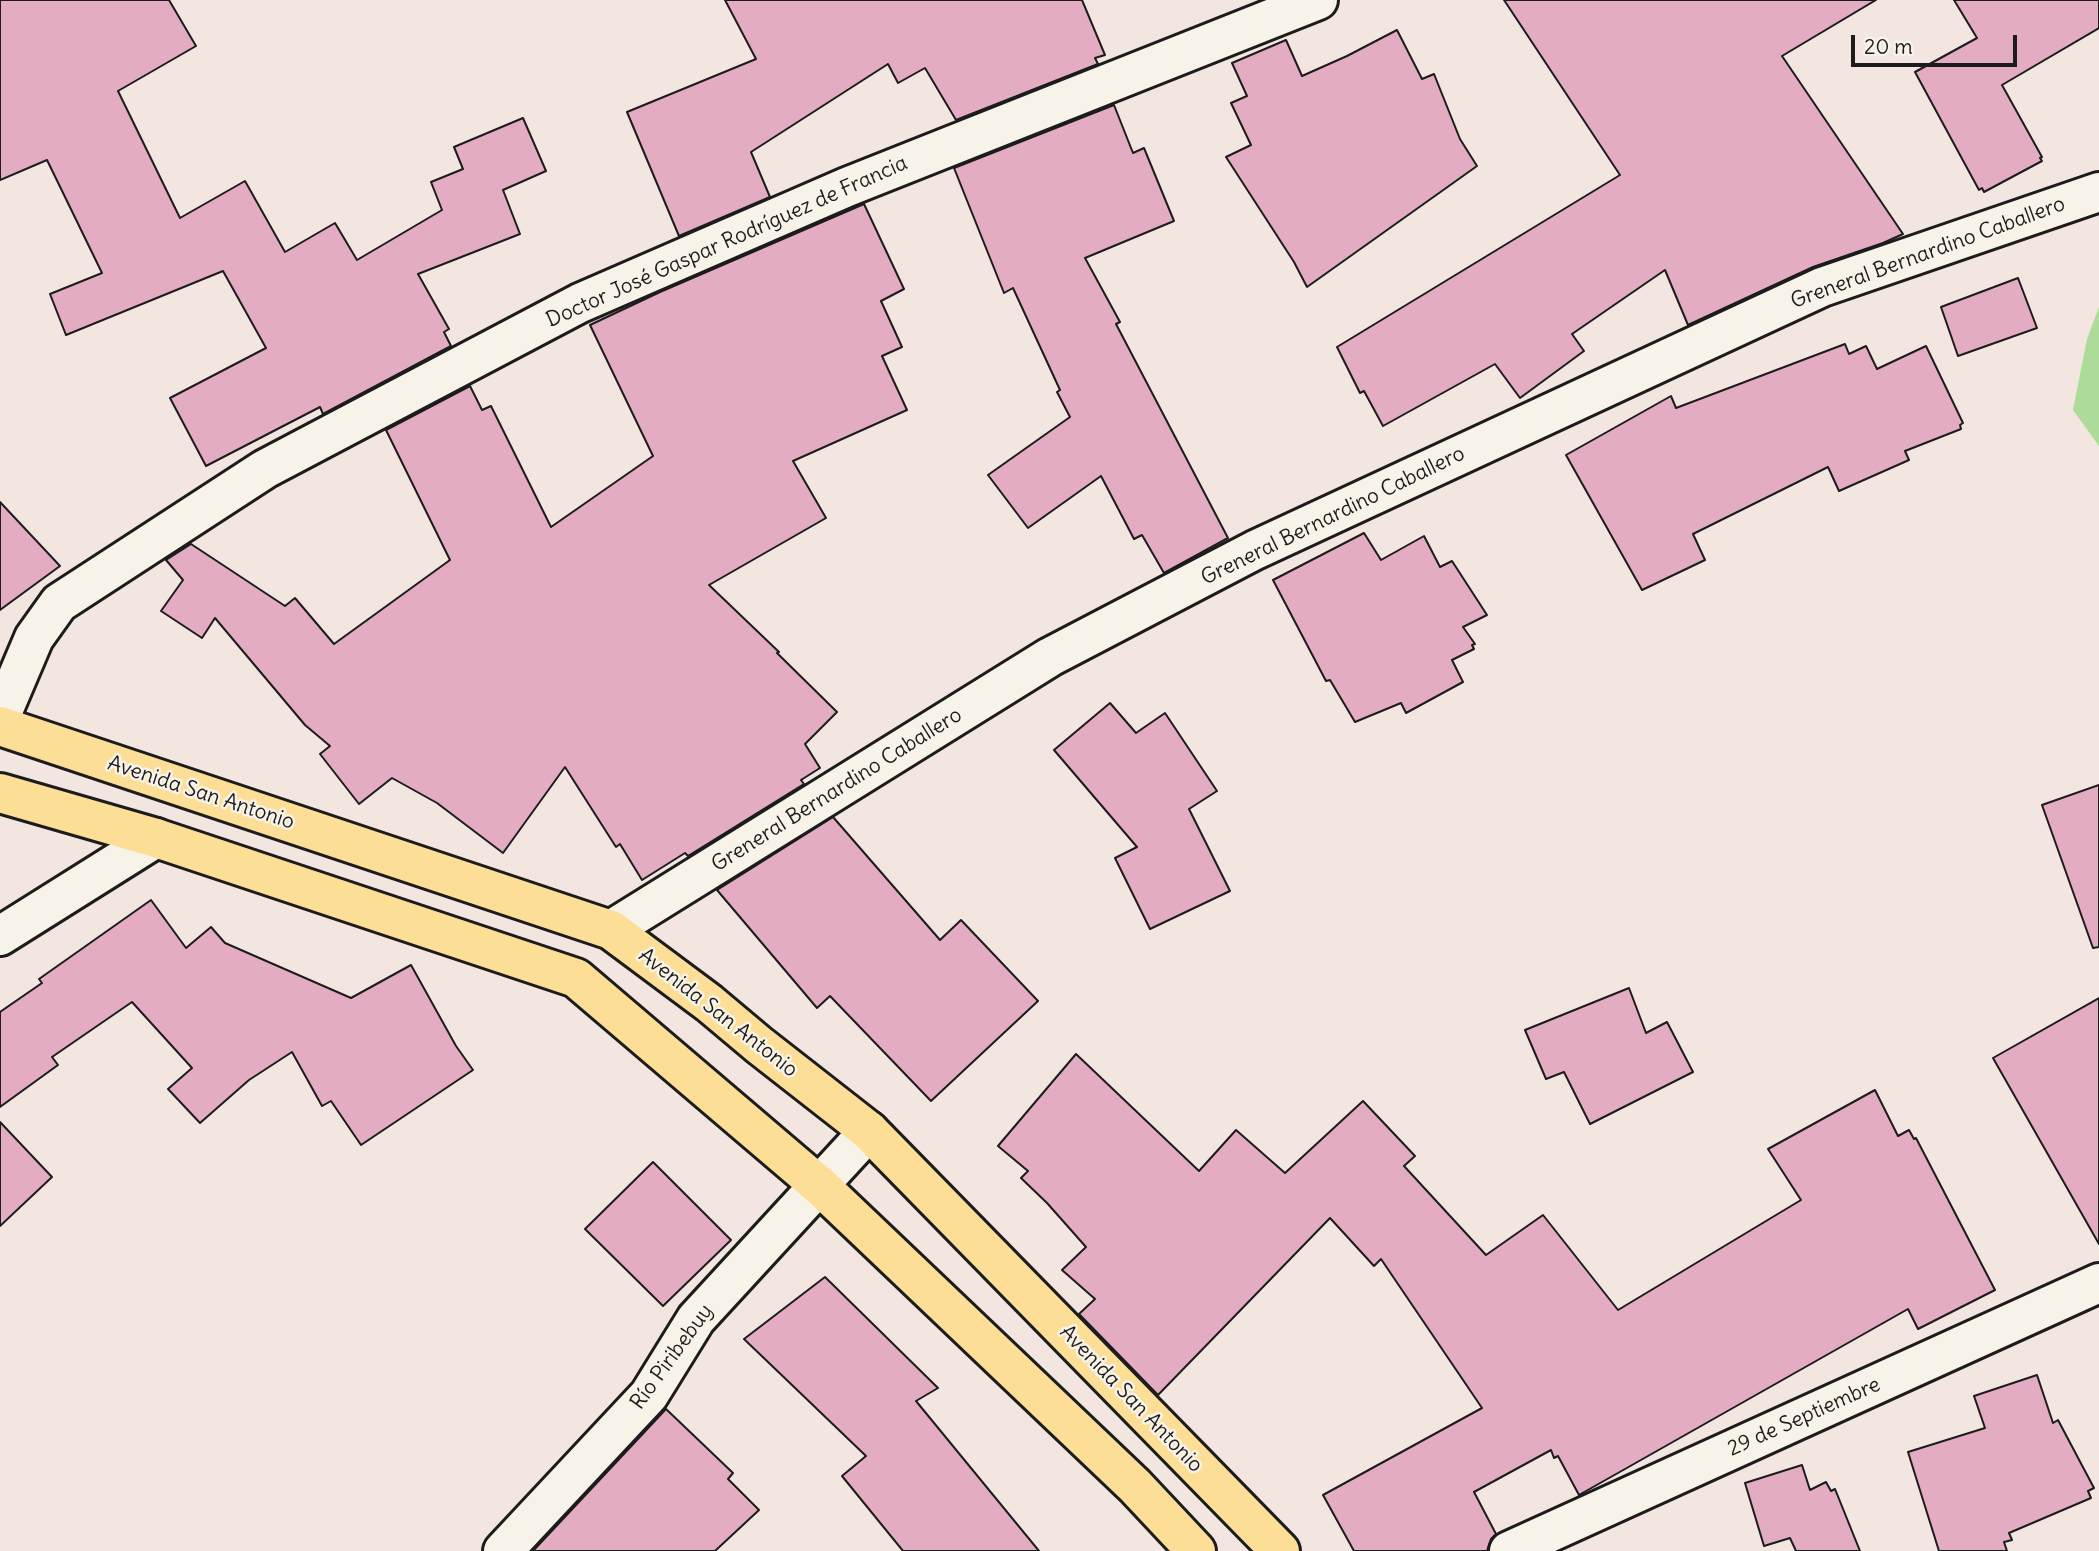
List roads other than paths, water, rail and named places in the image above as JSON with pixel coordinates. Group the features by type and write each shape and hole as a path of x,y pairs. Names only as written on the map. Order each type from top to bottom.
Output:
{"main road":[{"name":"Avenida San Antonio","path":"0,726 611,930 709,1003 869,1131 1280,1551"},
{"path":"0,793 156,838 576,978 820,1186 1135,1486 1196,1551"}],"street":[{"name":"Doctor José Gaspar Rodríguez de Francia","path":"0,718 34,638 59,603 265,469 580,303 847,187 1318,0"},
{"name":"Greneral Bernardino Caballero","path":"611,930 1050,657 1255,550 1822,287 2099,192"},
{"path":"0,936 156,838"},
{"name":"Río Piribebuy","path":"503,1551 649,1395 695,1319 869,1131"},
{"name":"29 de Septiembre","path":"1509,1551 2099,1283"}]}
